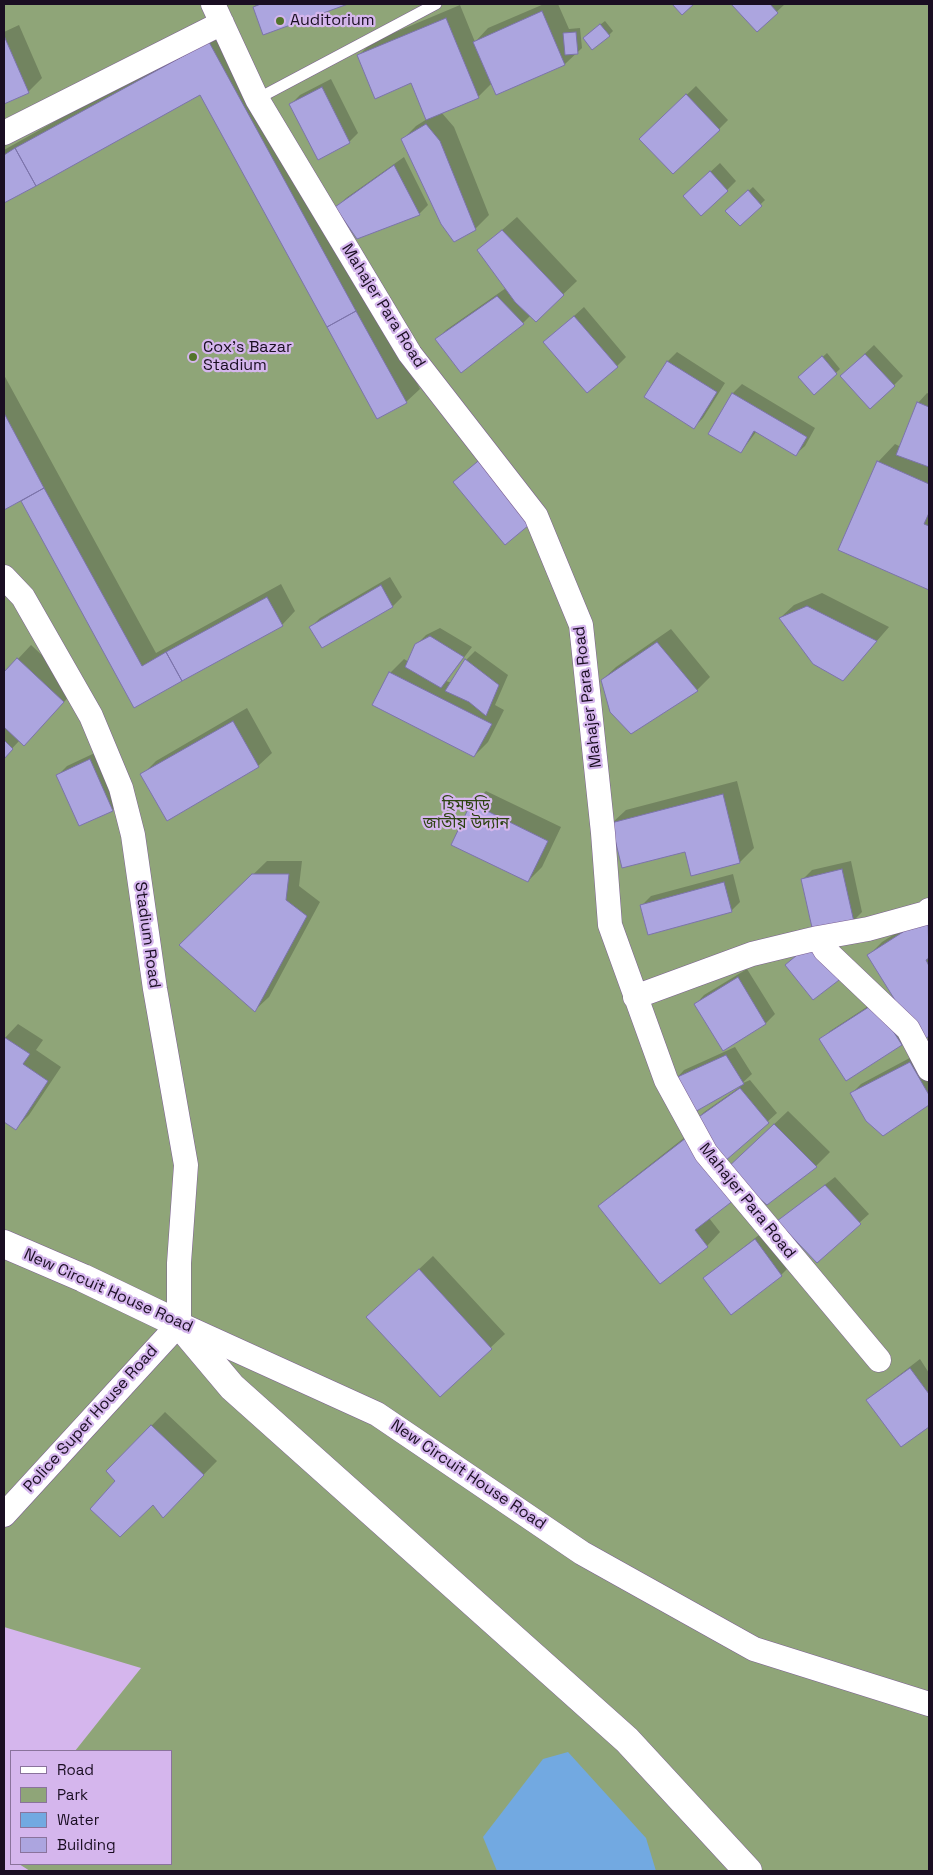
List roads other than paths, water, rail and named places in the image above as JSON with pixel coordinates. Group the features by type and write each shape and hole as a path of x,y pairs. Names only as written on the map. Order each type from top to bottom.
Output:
{"street":[{"name":"Mahajer Para Road","path":"217,13 257,99 410,354 536,516 540,525 581,625 603,833 610,925 666,1080 706,1153 879,1360"},
{"path":"4,133 217,13"},
{"name":"Stadium Road","path":"4,577 23,597 91,716 121,788 132,835 160,1017 186,1165 179,1263 179,1324"},
{"path":"635,997 752,954 818,938 868,929 926,913 929,910"},
{"path":"818,938 826,950 908,1029 929,1069"},
{"name":"New Circuit House Road","path":"4,1244 84,1278 179,1324 378,1414 582,1553 754,1649 929,1704"},
{"path":"179,1324 232,1387 627,1740 748,1871"},
{"name":"Police Super House Road","path":"4,1515 179,1324"}],"lane":[{"path":"257,99 436,4"}],"water":[{"path":"568,1752 646,1838 656,1871 497,1871 483,1837 543,1759"}],"place":[{"name":"Auditorium","path":"280,21"},
{"name":"Cox's Bazar Stadium","path":"193,357"}],"park label":[{"name":"হিমছড়ি জাতীয় উদ্যান","path":"466,815"}]}
